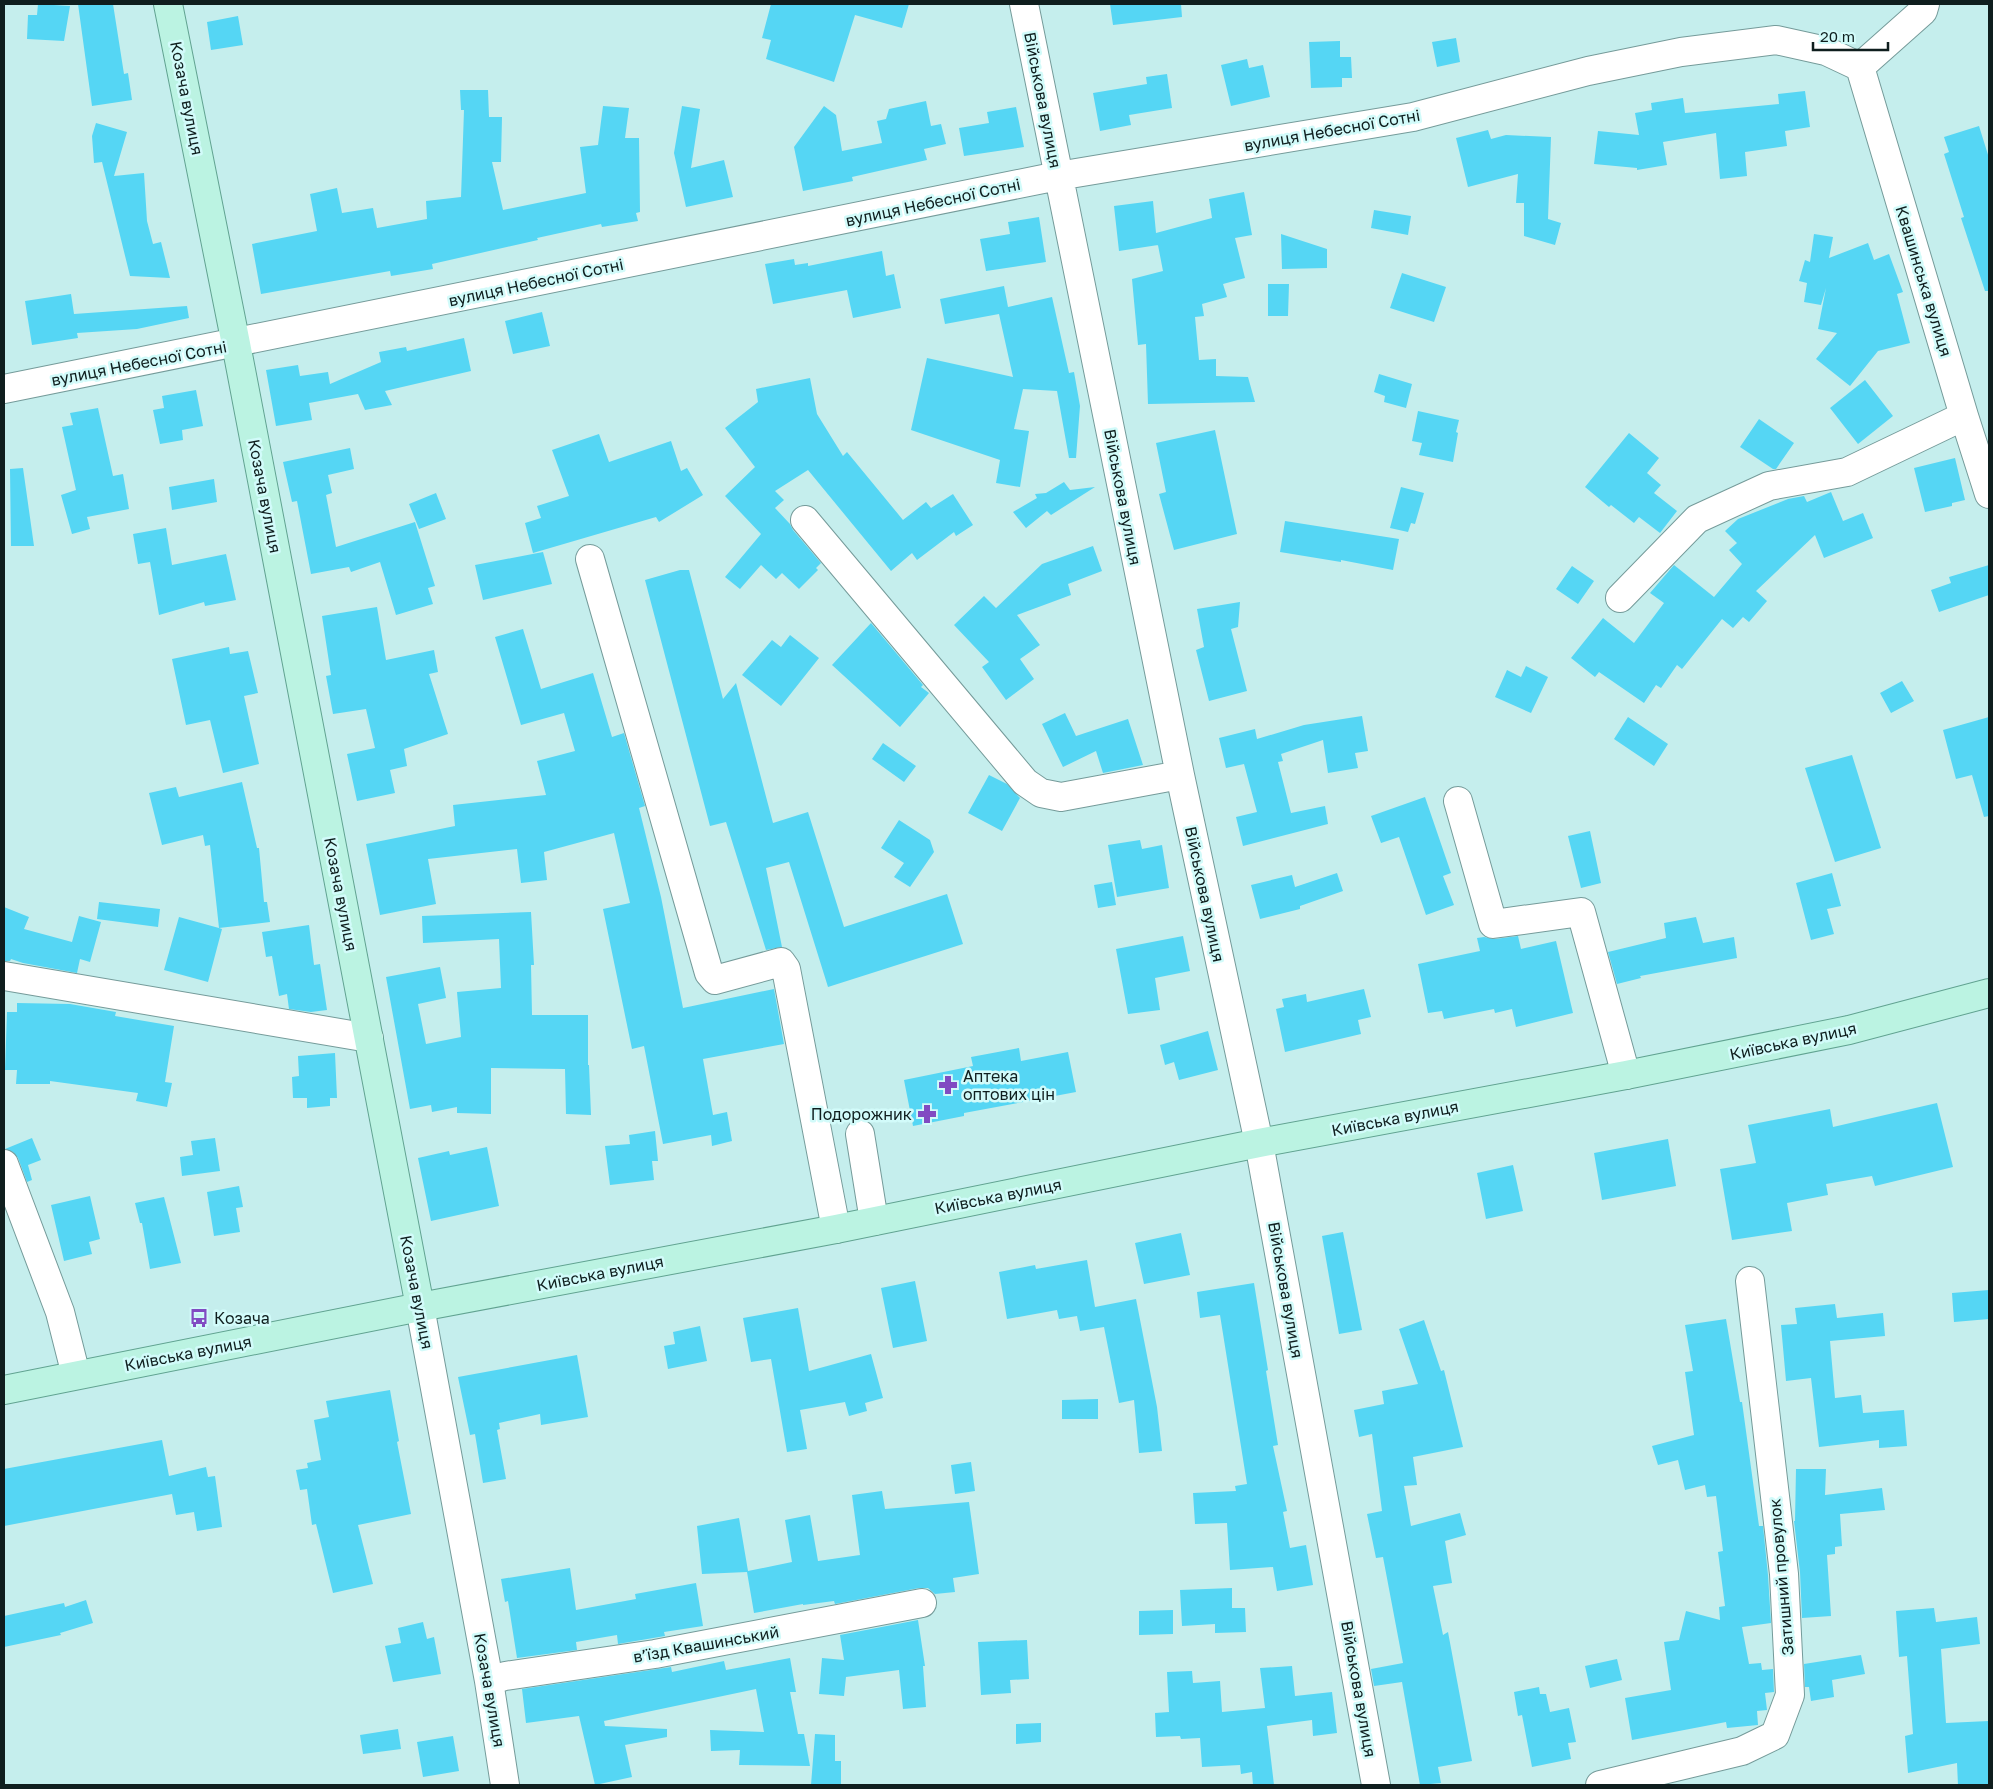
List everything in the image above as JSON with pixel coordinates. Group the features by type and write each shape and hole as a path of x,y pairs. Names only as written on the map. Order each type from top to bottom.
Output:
{"main road":[{"name":"Козача вулиця","path":"168,4 236,344 420,1307"},
{"name":"Київська вулиця","path":"4,1390 420,1307 836,1229 1258,1143 1626,1075 1849,1030 1989,993"}],"street":[{"name":"Військова вулиця","path":"1024,4 1180,775 1258,1143 1376,1785"},
{"path":"1860,67 1923,11 1926,4"},
{"name":"вулиця Небесної Сотні","path":"4,389 236,344 1058,176 1413,117 1588,71 1681,52 1776,40 1826,52 1860,67"},
{"name":"Квашинська вулиця","path":"1860,67 1989,494"},
{"path":"1620,598 1697,519 1769,486 1848,472 1964,416"},
{"path":"805,520 1025,782 1040,793 1061,797 1180,775"},
{"path":"590,559 709,973 715,980 780,962 786,969 836,1229"},
{"path":"1458,801 1493,924 1581,912 1626,1075"},
{"path":"4,976 368,1038"},
{"path":"860,1134 874,1221"},
{"path":"4,1164 60,1312 76,1375"},
{"name":"Затишний провулок","path":"1600,1785 1646,1781 1742,1751 1776,1735 1790,1695 1784,1574 1750,1281"},
{"name":"Козача вулиця","path":"420,1307 489,1681 505,1785"},
{"name":"в’їзд Квашинський","path":"489,1681 506,1676 654,1654 922,1603"}],"building":[{"path":"38,4 70,6 64,41 27,39 28,15 37,15"},
{"path":"78,4 113,4 124,74 128,73 132,100 92,106"},
{"path":"771,4 909,4 902,28 855,15 834,82 766,59 771,40 762,38"},
{"path":"1110,4 1181,4 1182,17 1113,25"},
{"path":"238,16 243,45 211,50 207,22"},
{"path":"1456,38 1460,62 1437,67 1432,42"},
{"path":"1340,41 1340,57 1351,57 1352,78 1342,78 1342,87 1311,88 1309,42"},
{"path":"1247,59 1249,68 1263,65 1270,97 1231,106 1221,65"},
{"path":"1167,74 1172,108 1129,115 1131,125 1100,131 1093,93 1147,84 1146,77"},
{"path":"460,90 488,90 489,117 502,117 501,162 492,162 503,210 586,193 580,147 598,145 603,106 629,108 625,138 639,138 640,212 636,213 638,221 602,227 601,224 537,238 538,240 432,264 433,269 391,276 390,271 261,294 252,244 317,231 310,194 337,188 342,213 373,208 377,228 427,219 426,201 461,197 464,110 461,110"},
{"path":"1805,91 1810,127 1785,131 1787,146 1745,152 1747,176 1720,179 1716,133 1663,142 1667,165 1637,170 1637,168 1594,164 1598,131 1639,135 1635,113 1652,110 1651,103 1683,98 1685,113 1779,104 1778,94"},
{"path":"926,101 931,126 941,124 946,144 924,149 927,160 852,177 853,181 803,191 794,147 824,106 836,115 842,151 882,143 877,121 886,119 889,109"},
{"path":"682,106 700,109 691,168 724,160 733,197 686,207 674,153"},
{"path":"1016,107 1024,147 964,156 959,128 989,123 987,112"},
{"path":"96,123 127,132 114,176 144,173 147,221 153,244 161,242 170,278 130,276 102,162 94,163 92,136"},
{"path":"1979,126 1989,158 1989,291 1985,291 1961,218 1964,217 1944,154 1949,152 1944,137"},
{"path":"1488,130 1491,139 1506,135 1551,137 1548,219 1561,223 1555,245 1524,236 1524,203 1516,203 1518,174 1468,187 1456,138"},
{"path":"1244,192 1252,235 1235,238 1245,278 1223,284 1227,297 1202,304 1204,316 1195,317 1199,360 1216,359 1216,376 1248,377 1255,402 1148,404 1146,344 1138,345 1132,279 1163,271 1158,245 1119,251 1114,206 1153,201 1156,233 1212,218 1209,199"},
{"path":"1374,210 1411,216 1408,235 1371,228"},
{"path":"1039,217 1046,262 986,271 980,239 1010,234 1008,222"},
{"path":"1281,234 1327,249 1327,268 1282,269"},
{"path":"1814,234 1833,237 1829,258 1868,243 1874,260 1889,254 1903,292 1897,294 1910,343 1878,351 1850,386 1816,359 1837,333 1818,329 1826,288 1821,305 1804,302 1807,283 1799,281 1805,260 1810,262"},
{"path":"882,251 886,276 894,274 901,308 853,318 847,290 773,304 765,264 794,259 795,265 808,263 808,266"},
{"path":"1402,273 1446,287 1434,322 1390,308"},
{"path":"1268,284 1289,284 1288,316 1268,316"},
{"path":"1004,286 1008,307 1052,297 1069,373 1074,372 1080,406 1076,458 1069,458 1057,391 1023,389 1014,429 1029,431 1020,487 996,483 1000,460 911,430 927,358 1013,377 999,314 945,324 940,299"},
{"path":"71,294 74,314 187,306 189,318 137,329 77,333 78,338 32,345 25,301"},
{"path":"542,312 550,346 513,354 505,321"},
{"path":"464,338 471,371 385,391 392,405 365,410 358,394 309,403 312,420 276,426 266,370 298,365 300,376 328,372 330,384 381,362 379,352 406,347 407,351"},
{"path":"1379,374 1412,384 1406,408 1384,402 1385,396 1374,392"},
{"path":"810,378 817,414 843,456 847,452 903,520 926,502 931,508 953,494 973,525 956,536 954,532 917,560 912,553 891,571 808,470 775,491 784,500 775,508 821,563 816,568 818,570 799,589 782,573 776,579 761,565 740,589 725,577 761,534 725,496 755,467 725,428 758,402 756,389"},
{"path":"1865,380 1893,416 1858,444 1830,408"},
{"path":"196,390 203,426 182,430 183,440 160,444 153,410 164,408 162,396"},
{"path":"98,408 113,476 123,474 129,509 87,517 90,529 72,534 61,495 76,490 62,427 73,425 70,413"},
{"path":"1418,411 1459,420 1453,462 1419,455 1422,443 1412,441"},
{"path":"1759,419 1794,443 1776,469 1773,469 1740,447"},
{"path":"1215,430 1237,534 1174,550 1159,494 1166,492 1156,443"},
{"path":"1629,433 1659,458 1647,473 1661,485 1654,493 1677,511 1660,533 1639,517 1634,523 1611,505 1609,507 1585,487"},
{"path":"599,434 609,462 671,441 681,471 687,468 703,495 659,522 656,517 533,553 525,523 541,518 537,506 569,496 552,450"},
{"path":"350,448 354,469 328,475 332,493 326,495 336,547 415,522 435,586 428,588 433,604 396,615 380,562 351,572 349,567 311,574 297,501 292,502 283,462"},
{"path":"1955,458 1965,500 1952,503 1952,506 1925,512 1914,468"},
{"path":"23,468 34,546 11,546 10,469"},
{"path":"214,479 217,502 172,510 169,487"},
{"path":"1064,482 1070,490 1095,487 1051,515 1047,511 1026,528 1013,512 1037,498 1035,494 1046,493"},
{"path":"1401,487 1424,493 1415,524 1411,523 1408,532 1390,528"},
{"path":"1831,492 1843,521 1863,513 1873,538 1824,558 1815,535 1756,591 1767,601 1749,622 1743,617 1733,628 1722,619 1682,669 1677,665 1661,688 1656,685 1644,703 1599,672 1595,677 1571,658 1603,618 1634,643 1664,603 1650,593 1674,565 1714,597 1742,564 1729,550 1737,543 1725,531 1738,519 1788,499 1804,496 1807,502"},
{"path":"436,493 446,519 419,529 409,504"},
{"path":"1285,521 1399,539 1393,570 1341,560 1341,562 1280,552"},
{"path":"166,528 172,565 226,554 236,600 205,606 204,602 159,615 150,562 138,564 133,534"},
{"path":"1093,546 1102,571 1068,584 1071,595 1017,615 1040,645 1020,659 1034,679 1006,700 982,667 989,662 954,625 984,596 996,608 1042,564"},
{"path":"543,552 552,584 483,600 475,565"},
{"path":"1989,565 1989,595 1939,612 1931,590 1951,583 1949,577"},
{"path":"1572,566 1594,581 1578,604 1556,589"},
{"path":"680,570 689,570 723,699 736,683 773,823 808,812 844,927 947,894 963,944 828,987 789,862 766,868 782,947 766,950 726,822 710,826 645,580"},
{"path":"1240,602 1238,627 1231,629 1247,691 1209,701 1196,650 1204,647 1197,609"},
{"path":"377,607 386,660 434,650 438,672 429,674 448,734 404,749 407,766 390,770 395,793 357,801 347,754 375,748 366,709 333,714 326,676 331,675 322,616"},
{"path":"871,623 923,685 921,687 929,693 900,727 832,665"},
{"path":"523,629 541,689 593,673 612,737 624,733 645,806 639,808 661,897 683,1008 774,989 784,1044 703,1059 713,1115 727,1112 732,1141 712,1146 711,1135 663,1144 644,1046 632,1049 603,909 630,903 614,833 544,852 547,880 521,883 517,849 428,859 436,904 380,915 366,844 455,826 453,805 546,795 537,761 575,751 564,713 521,725 495,637"},
{"path":"790,635 819,658 781,706 742,675 772,640 781,647"},
{"path":"229,647 230,654 248,651 258,693 244,696 259,764 223,773 210,720 186,725 172,659"},
{"path":"1526,666 1548,677 1531,713 1495,697 1507,670 1521,677"},
{"path":"1902,681 1914,701 1891,713 1880,693"},
{"path":"1065,713 1076,736 1128,719 1143,765 1103,773 1096,751 1063,767 1042,724"},
{"path":"1362,716 1368,751 1355,753 1358,768 1328,773 1323,740 1281,754 1283,761 1278,762 1291,813 1325,806 1328,824 1243,846 1236,817 1257,812 1244,764 1226,768 1219,738 1255,729 1257,739 1304,725"},
{"path":"1628,717 1668,744 1654,766 1614,739"},
{"path":"1989,717 1989,816 1984,817 1972,775 1956,779 1943,730"},
{"path":"883,743 916,766 904,782 872,759"},
{"path":"1852,755 1881,848 1835,862 1805,768"},
{"path":"989,775 1007,784 1020,798 1002,831 968,813"},
{"path":"242,782 257,848 259,848 264,902 267,902 270,922 219,928 210,845 205,846 203,835 162,845 149,793 176,787 179,797"},
{"path":"1425,797 1451,873 1443,876 1454,905 1426,915 1399,837 1381,843 1371,816"},
{"path":"899,820 930,840 934,852 910,887 894,877 904,863 881,848"},
{"path":"1590,831 1601,883 1581,888 1568,836"},
{"path":"1140,840 1142,849 1162,845 1169,888 1117,897 1108,845"},
{"path":"1337,873 1343,891 1300,906 1300,909 1260,919 1251,885 1292,875 1295,887"},
{"path":"1832,873 1841,906 1827,909 1834,934 1811,940 1796,883"},
{"path":"1112,882 1116,905 1098,908 1094,885"},
{"path":"99,902 160,909 158,927 97,919"},
{"path":"4,907 29,917 24,929 72,942 79,916 101,922 90,962 80,959 77,973 11,959 10,961 4,961"},
{"path":"531,912 534,965 531,965 532,1015 588,1015 591,1115 566,1114 565,1069 491,1068 491,1114 457,1113 457,1107 432,1112 431,1105 410,1109 386,977 440,967 446,998 418,1004 426,1044 461,1037 457,992 501,988 499,939 423,943 422,916"},
{"path":"179,917 222,929 208,982 164,970"},
{"path":"1696,917 1703,943 1734,937 1737,958 1640,976 1641,978 1617,984 1608,952 1666,938 1664,923"},
{"path":"309,925 314,965 320,964 327,1010 311,1012 289,1009 287,994 279,996 272,956 266,957 262,932"},
{"path":"1183,936 1190,971 1155,978 1160,1010 1128,1014 1116,949"},
{"path":"1518,936 1521,949 1556,941 1573,1013 1516,1027 1512,1009 1495,1013 1494,1009 1444,1019 1442,1011 1428,1013 1418,964 1480,951 1477,938 1495,939"},
{"path":"1364,989 1371,1017 1358,1020 1361,1034 1285,1052 1276,1009 1284,1007 1282,999 1306,994 1307,1002"},
{"path":"17,1003 70,1004 116,1012 115,1016 174,1026 165,1082 172,1083 167,1107 136,1101 138,1093 50,1081 50,1084 16,1084 17,1070 5,1070 7,1012 17,1012"},
{"path":"1208,1031 1218,1070 1179,1080 1174,1062 1165,1065 1160,1045"},
{"path":"1019,1048 1021,1061 1068,1052 1076,1092 964,1113 964,1116 913,1126 904,1080 973,1066 971,1057"},
{"path":"335,1053 337,1098 330,1098 330,1106 307,1108 307,1098 293,1098 292,1077 299,1076 298,1056"},
{"path":"1937,1103 1953,1167 1875,1186 1872,1176 1826,1184 1828,1195 1787,1203 1792,1231 1732,1240 1720,1169 1756,1163 1748,1125 1830,1109 1833,1127"},
{"path":"655,1131 658,1161 652,1161 654,1180 610,1185 605,1146 630,1144 629,1135"},
{"path":"32,1138 41,1160 28,1165 32,1180 27,1182 18,1158 13,1152 5,1149"},
{"path":"215,1138 220,1171 182,1176 180,1157 193,1155 191,1141"},
{"path":"1668,1139 1676,1186 1602,1200 1594,1153"},
{"path":"487,1147 499,1206 431,1221 418,1158 449,1151 450,1155"},
{"path":"1513,1165 1523,1211 1486,1219 1477,1173"},
{"path":"239,1186 243,1207 236,1208 240,1232 214,1236 207,1192"},
{"path":"90,1196 100,1239 89,1242 92,1254 64,1261 51,1205"},
{"path":"164,1197 181,1263 150,1269 142,1223 140,1223 135,1203"},
{"path":"1343,1232 1362,1330 1339,1334 1322,1236"},
{"path":"1181,1233 1190,1275 1144,1284 1135,1243"},
{"path":"1087,1260 1095,1307 1136,1299 1157,1407 1162,1451 1139,1453 1134,1400 1119,1403 1104,1327 1080,1331 1077,1316 1059,1319 1057,1310 1007,1319 999,1272 1035,1265 1036,1269"},
{"path":"915,1281 927,1341 893,1348 881,1288"},
{"path":"1254,1283 1278,1445 1273,1446 1287,1511 1283,1512 1290,1548 1306,1545 1313,1585 1277,1591 1273,1567 1230,1570 1227,1523 1195,1524 1193,1493 1236,1491 1235,1486 1247,1484 1220,1315 1200,1318 1197,1292"},
{"path":"1989,1290 1989,1319 1954,1322 1952,1293"},
{"path":"1835,1304 1837,1318 1883,1313 1885,1336 1830,1341 1835,1398 1861,1395 1863,1413 1904,1410 1907,1446 1879,1448 1879,1440 1819,1447 1811,1378 1786,1381 1781,1325 1797,1324 1795,1308"},
{"path":"798,1308 809,1371 871,1354 883,1398 865,1403 867,1411 849,1416 845,1402 800,1410 807,1449 787,1452 771,1359 751,1362 743,1318"},
{"path":"1726,1319 1740,1402 1742,1402 1759,1526 1763,1526 1771,1623 1742,1627 1749,1664 1761,1663 1762,1670 1773,1669 1774,1692 1765,1693 1767,1710 1757,1711 1758,1725 1727,1728 1726,1722 1632,1740 1625,1698 1671,1690 1664,1642 1679,1640 1686,1611 1720,1620 1719,1607 1725,1606 1718,1552 1723,1551 1716,1496 1707,1497 1705,1485 1685,1490 1678,1460 1658,1465 1652,1446 1694,1435 1685,1372 1693,1371 1685,1325"},
{"path":"1424,1320 1441,1371 1444,1370 1463,1447 1413,1457 1417,1485 1404,1486 1411,1526 1460,1513 1466,1535 1445,1541 1452,1583 1433,1586 1443,1635 1448,1632 1472,1761 1438,1767 1441,1783 1420,1785 1402,1682 1374,1686 1371,1669 1403,1663 1383,1557 1376,1558 1367,1514 1382,1511 1372,1434 1359,1437 1354,1410 1384,1404 1382,1391 1418,1384 1399,1329"},
{"path":"700,1326 707,1361 668,1369 664,1346 675,1344 673,1332"},
{"path":"577,1355 588,1417 541,1425 540,1414 499,1423 500,1429 497,1430 506,1479 483,1483 475,1434 470,1435 458,1377"},
{"path":"390,1390 399,1441 397,1442 411,1514 358,1525 373,1584 333,1593 316,1524 312,1525 307,1489 300,1490 296,1470 308,1468 307,1463 321,1460 314,1420 329,1417 326,1401"},
{"path":"1098,1399 1098,1419 1062,1419 1062,1400"},
{"path":"162,1440 169,1476 206,1467 208,1477 215,1476 222,1527 197,1531 194,1512 176,1515 172,1494 4,1526 4,1469"},
{"path":"971,1462 975,1491 955,1494 951,1465"},
{"path":"1796,1469 1826,1469 1825,1495 1882,1488 1885,1510 1840,1514 1842,1546 1835,1547 1835,1554 1827,1555 1831,1616 1802,1618 1800,1572 1794,1521"},
{"path":"882,1491 885,1509 969,1502 979,1574 953,1578 955,1592 935,1594 928,1588 919,1588 835,1604 834,1601 803,1604 754,1613 747,1572 702,1574 697,1526 739,1518 748,1571 792,1562 785,1520 810,1515 818,1561 860,1555 852,1495"},
{"path":"570,1568 576,1610 636,1599 635,1594 696,1583 703,1626 664,1632 665,1636 618,1644 617,1635 576,1642 577,1650 517,1658 508,1601 505,1602 501,1579"},
{"path":"1232,1588 1232,1608 1245,1608 1246,1632 1215,1633 1215,1624 1182,1626 1180,1590"},
{"path":"86,1600 93,1623 60,1633 61,1635 4,1647 4,1616 64,1603 65,1607"},
{"path":"1934,1608 1936,1622 1977,1617 1980,1644 1941,1649 1946,1723 1989,1721 1989,1785 1958,1785 1957,1763 1908,1773 1905,1736 1913,1734 1907,1656 1899,1657 1896,1611"},
{"path":"1173,1610 1173,1634 1139,1635 1139,1611"},
{"path":"918,1620 925,1666 923,1666 926,1707 903,1709 899,1670 846,1677 844,1696 819,1694 822,1658 844,1660 840,1635"},
{"path":"423,1622 427,1639 434,1637 441,1674 393,1682 385,1646 401,1643 398,1628"},
{"path":"1027,1640 1029,1679 1010,1680 1011,1693 981,1695 978,1642"},
{"path":"1861,1655 1865,1674 1832,1680 1834,1697 1811,1701 1809,1687 1805,1687 1804,1664"},
{"path":"790,1658 796,1692 790,1692 798,1734 804,1734 810,1766 739,1765 740,1750 711,1751 710,1730 764,1732 756,1689 604,1721 605,1726 667,1729 667,1737 625,1745 632,1777 595,1785 579,1716 526,1723 522,1689 671,1667 672,1672 724,1661 726,1670"},
{"path":"1617,1659 1622,1680 1590,1688 1585,1666"},
{"path":"1292,1666 1295,1696 1332,1692 1337,1733 1313,1736 1312,1720 1267,1726 1274,1785 1253,1785 1252,1772 1241,1774 1240,1765 1202,1767 1200,1738 1181,1739 1180,1736 1156,1737 1155,1713 1169,1712 1167,1672 1192,1671 1193,1683 1220,1681 1222,1712 1265,1708 1260,1668"},
{"path":"1539,1687 1540,1694 1546,1694 1550,1712 1569,1708 1576,1742 1568,1743 1571,1759 1532,1767 1522,1715 1518,1716 1514,1692"},
{"path":"1041,1723 1041,1742 1016,1744 1016,1724"},
{"path":"398,1729 401,1749 363,1754 360,1735"},
{"path":"815,1734 835,1735 835,1761 841,1761 841,1785 811,1785"},
{"path":"453,1736 459,1771 423,1777 417,1742"}],"place":[{"name":"Аптека оптових цін","path":"948,1085"},
{"name":"Подорожник","path":"927,1114"},
{"name":"Козача","path":"199,1318"}]}
